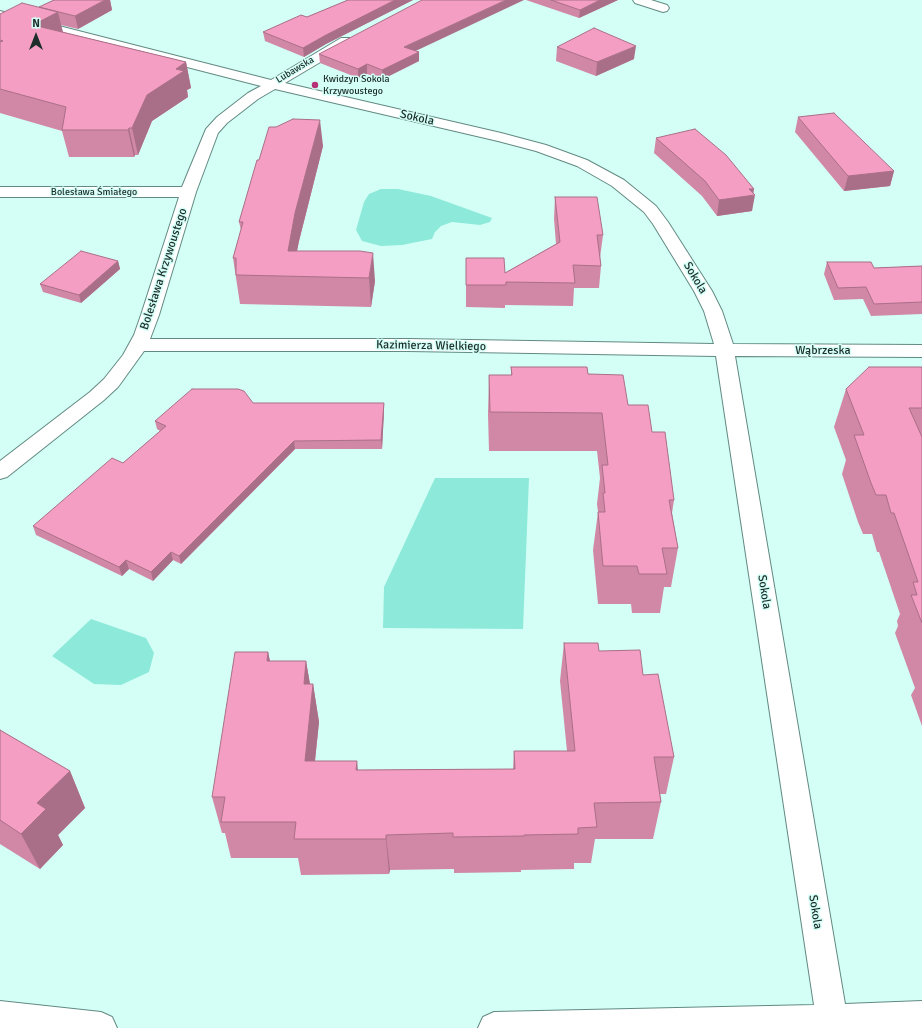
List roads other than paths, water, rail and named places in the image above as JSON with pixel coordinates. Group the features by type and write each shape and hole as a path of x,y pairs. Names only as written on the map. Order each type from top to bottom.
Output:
{"street":[{"path":"639,0 663,8"},
{"name":"Sokola","path":"0,15 271,84 522,142 568,158 601,173 618,183 650,209 668,234 710,304 720,330 725,350 832,1024"},
{"name":"Lubawska","path":"271,84 358,34"},
{"name":"Bolesława Krzywoustego","path":"0,472 98,396 119,374 137,345 150,315 188,192 211,132 235,108 271,84"},
{"name":"Bolesława Śmiałego","path":"0,192 188,192"},
{"name":"Kazimierza Wielkiego","path":"137,345 408,345 725,350"},
{"name":"Wąbrzeska","path":"725,350 922,351"},
{"path":"0,1017 101,1028"},
{"path":"494,1028 832,1024 922,1017"}],"place":[{"name":"Kwidzyn Sokola Krzywoustego","path":"315,85"}]}
